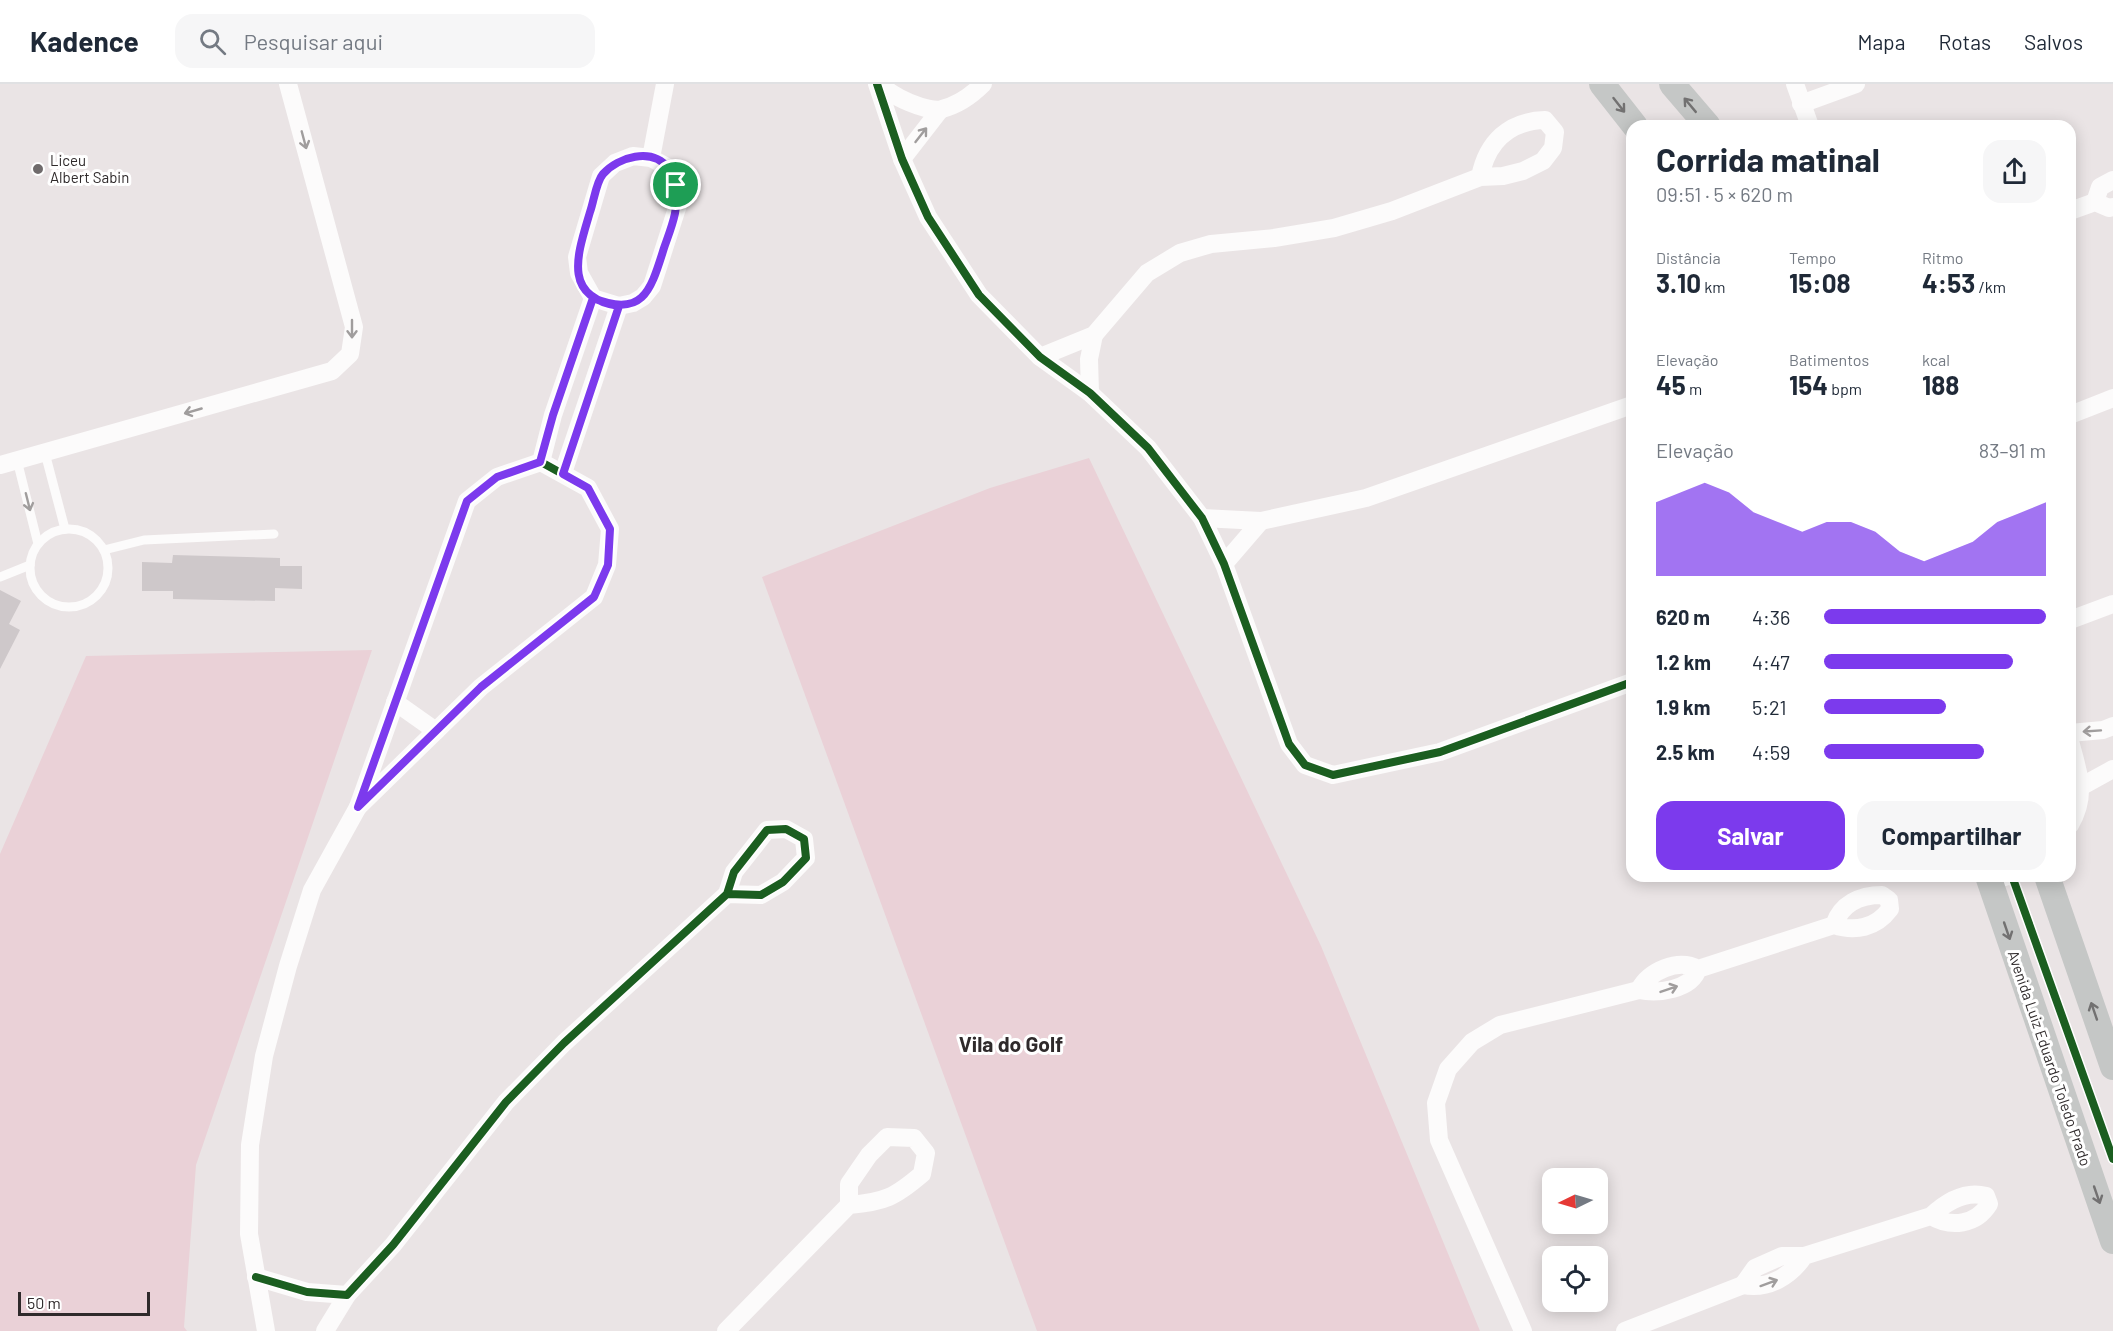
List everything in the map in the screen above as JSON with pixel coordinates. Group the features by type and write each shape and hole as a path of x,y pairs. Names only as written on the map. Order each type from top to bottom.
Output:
{"main road":[{"path":"1602,84 1630,120"},
{"path":"1672,84 1703,120"},
{"name":"Avenida Luiz Eduardo Toledo Prado","path":"1996,882 2113,1241"},
{"path":"2049,882 2113,1066"}],"street":[{"path":"9,463 332,371 350,354 354,327 288,84"},
{"path":"651,158 664,84"},
{"path":"877,84 902,159 928,217 979,295 1040,357 1090,393 1148,448 1202,518 1224,564 1288,744 1305,765 1333,775 1440,752 1626,684"},
{"path":"882,84 885,90 908,102 940,110"},
{"path":"902,159 940,110 972,96 982,84"},
{"path":"1795,84 1808,120"},
{"path":"1801,104 1856,84"},
{"path":"633,156 651,158 667,167 676,185 678,205 652,286 643,297 633,303 619,306 593,298 579,273 577,256 601,176 615,163 633,156"},
{"path":"1040,357 1094,335 1147,273 1180,253 1211,244 1274,238 1334,228 1392,211 1480,177"},
{"path":"2095,202 2100,187 2113,180"},
{"path":"2076,209 2095,202 2109,208 2113,207"},
{"path":"540,462 553,415 593,298"},
{"path":"563,474 619,306"},
{"path":"1090,393 1089,359 1094,335"},
{"path":"2076,413 2113,398"},
{"path":"1202,518 1261,521 1366,498 1626,407"},
{"path":"266,1331 249,1234 250,1145 264,1056 288,966 312,890 358,807 467,501 497,477 540,462 588,488 610,529 608,565 594,597 481,687 358,807"},
{"path":"1224,564 1261,521"},
{"path":"2076,618 2113,604"},
{"path":"395,702 436,731"},
{"path":"2076,732 2103,730 2113,726"},
{"path":"2076,764 2082,786 2076,814"},
{"path":"2082,786 2113,769"},
{"path":"325,1331 347,1295 393,1245 506,1102 564,1043 727,894 734,872 767,830 786,829 804,839 806,858 783,882 761,895 727,894"},
{"path":"1523,1331 1439,1140 1436,1103 1448,1069 1472,1042 1500,1025 1639,990 1644,981 1653,974 1681,964 1689,964 1698,969 1834,925"},
{"path":"726,1331 849,1205 875,1203 897,1194 922,1174 926,1153 914,1138 887,1137 869,1155 849,1184 849,1205"},
{"path":"1626,1331 1743,1285 1755,1268 1782,1256 1804,1256 1931,1216"},
{"path":"256,1277 307,1292 347,1295"}],"lane":[{"path":"45,453 65,529"},
{"path":"9,463 38,544"},
{"path":"65,529 88,534 104,550 108,563 108,576 103,588 94,598 77,606 57,605 46,599 34,584 30,565 38,544 45,537 65,529"},
{"path":"104,550 144,540 274,534"},
{"path":"0,577 30,565"}],"shaded area":[{"path":"1089,458 1321,946 1480,1331 1037,1331 762,577 990,488"},
{"path":"372,650 196,1165 184,1327 187,1331 0,1331 0,854 86,656"}],"building":[{"path":"173,555 280,558 280,566 302,566 302,589 275,588 275,601 173,599 173,591 142,591 142,562 172,563"},
{"path":"0,590 21,601 9,624 20,630 0,669"}],"cycle path":[{"path":"877,84 902,159 928,217 979,295 1040,357 1090,393 1148,448 1202,518 1224,564 1289,744 1305,765 1333,775 1440,752 1626,684"},
{"path":"541,462 588,488 610,529 607,565 594,597 481,687 358,807 467,501 497,477 541,462"},
{"path":"256,1277 307,1292 347,1295 393,1245 506,1102 564,1043 727,894 734,872 767,830 786,829 804,839 806,858 783,882 761,895 727,894"},
{"path":"2014,882 2113,1159"}],"place":[{"name":"Liceu Albert Sabin","path":"38,169"}],"district":[{"name":"Vila do Golf","path":"1011,1043"}],"route":[{"path":"676,185 667,167 651,158 633,156 615,163 601,176 577,256 579,273 593,298 606,303 619,306 563,474 588,488 610,529 608,565 594,597 481,687 358,807 467,501 497,477 540,462 553,415 593,298 619,306 633,303 643,297 652,286 678,205 676,185"}]}
